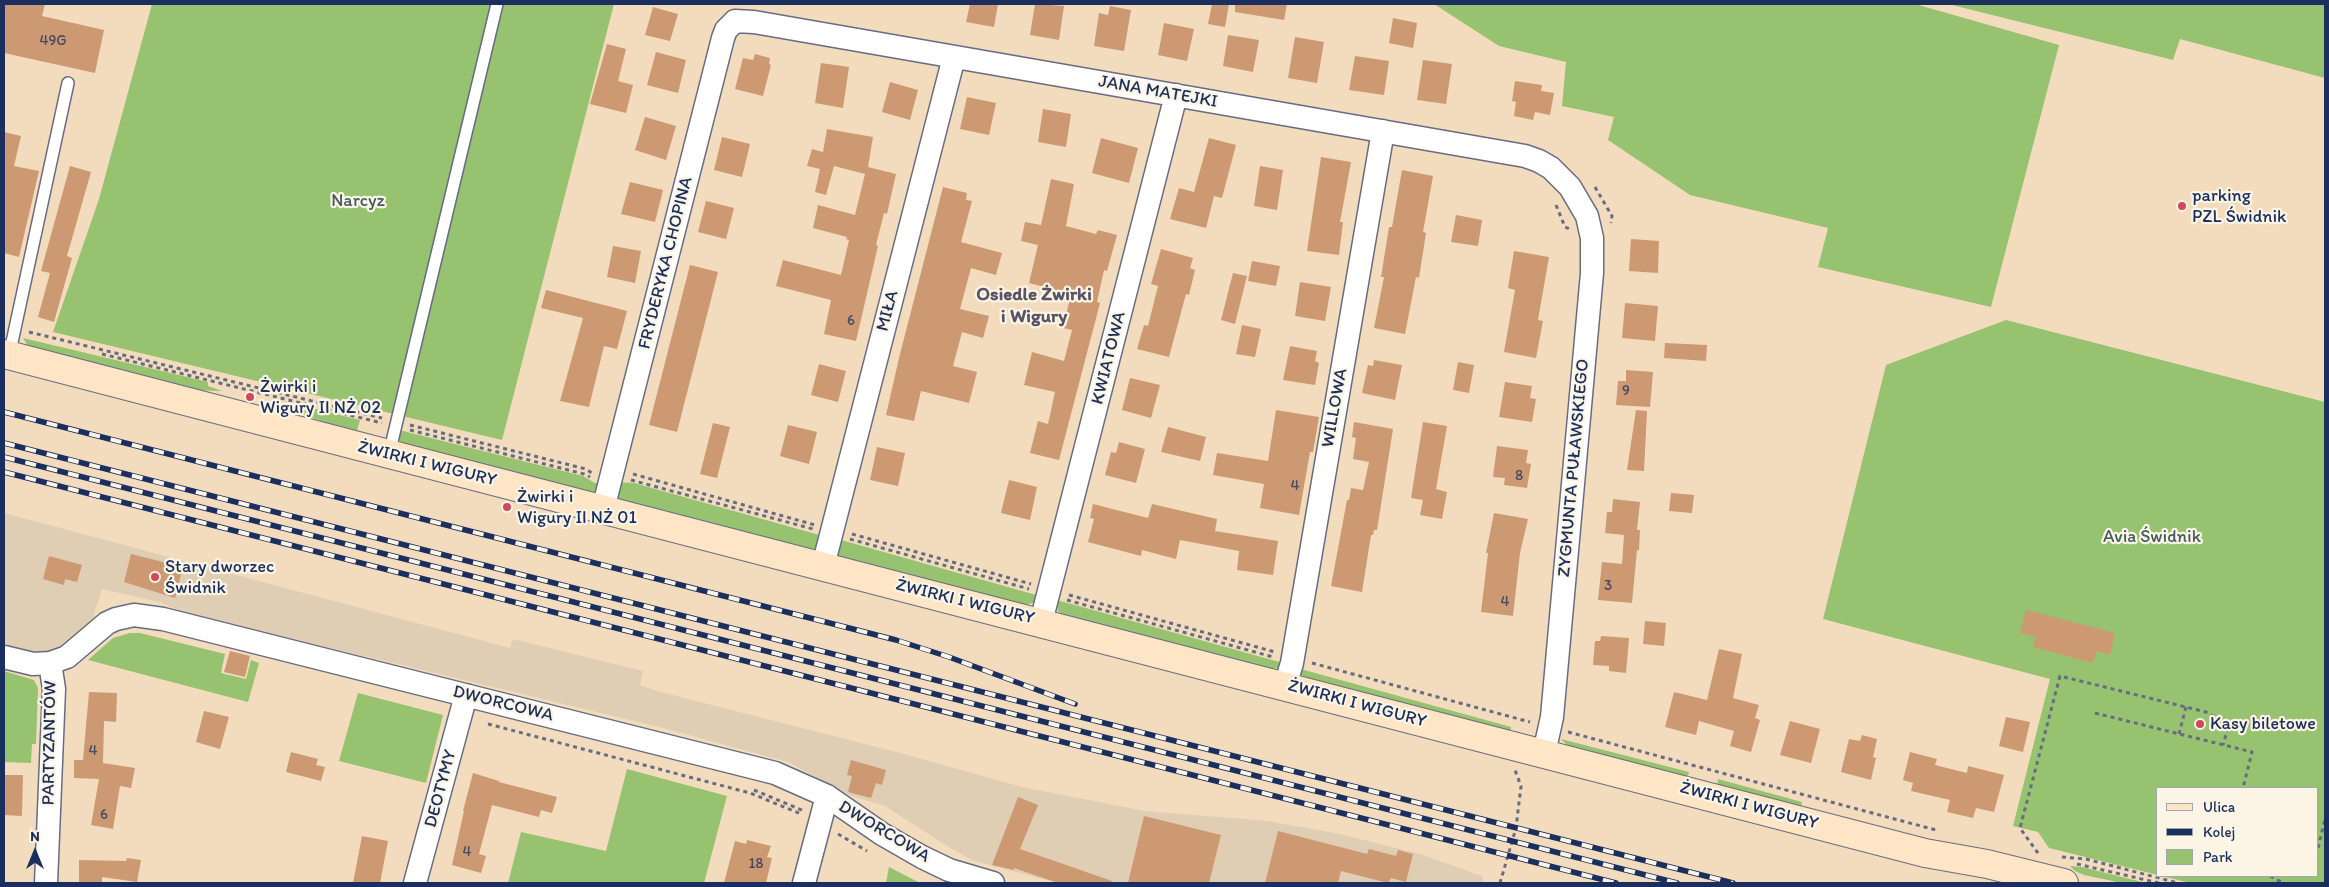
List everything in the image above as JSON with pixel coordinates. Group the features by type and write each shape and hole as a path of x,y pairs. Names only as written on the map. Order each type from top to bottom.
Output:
{"main road":[{"name":"ŻWIRKI I WIGURY","path":"6,355 1285,686 1547,740 1933,842"},
{"path":"1933,842 1987,864 2061,868"},
{"path":"1933,842 1990,883"}],"street":[{"name":"JANA MATEJKI","path":"735,21 754,22 1176,94 1525,156 1551,168 1572,190"},
{"name":"FRYDERYKA CHOPINA","path":"603,509 723,38 726,30 735,21"},
{"name":"MIŁA","path":"822,566 954,57"},
{"name":"KWIATOWA","path":"1041,622 1176,94"},
{"name":"WILLOWA","path":"1285,686 1293,658 1384,131"},
{"name":"ZYGMUNTA PUŁAWSKIEGO","path":"1547,740 1592,258 1592,238 1587,216 1572,190"},
{"name":"DWORCOWA","path":"4,657 33,664 50,663 74,652 107,623 124,616 145,615 464,703 768,771 827,796 882,834 922,857 949,870 993,883"},
{"name":"PARTYZANTÓW","path":"46,883 54,689 50,663"},
{"name":"DEOTYMY","path":"415,883 464,703"},
{"path":"804,883 827,796"}],"lane":[{"path":"389,454 497,4"},
{"path":"6,355 15,328 68,84"}],"path":[{"path":"1572,230 1565,227 1572,190 1599,190 1612,216 1610,228"},
{"path":"15,328 586,469 594,474 638,475 1293,658 1547,740 1933,842"},
{"path":"2030,853 2040,855 2020,828 2060,676 2206,712 2228,724 2223,745"},
{"path":"464,703 489,722 752,789 821,819 871,849"},
{"path":"2179,734 2186,707"},
{"path":"2095,713 2252,752 2243,787"},
{"path":"1500,883 1516,828 1521,786 1514,768"},
{"path":"2319,844 2325,819"},
{"path":"2061,868 2086,860 2178,883"},
{"path":"2061,868 2090,866 2159,883"},
{"path":"2272,877 2283,883"}],"shaded area":[{"path":"4,513 510,648 513,639 643,671 640,685 657,691 904,754 1022,787 1145,811 1268,821 1340,834 1420,854 1482,876 1483,883 1058,883 974,861 885,806 849,795 788,762 663,728 186,613 159,602 102,589 91,623 70,643 53,653 36,654 4,647"}],"green space":[{"name":"Narcyz","path":"152,4 614,4 502,440 53,332 99,199"},
{"path":"1434,4 1915,4 2059,45 1991,307 1818,267 1828,228 1690,195 1608,140 1614,117 1562,106 1566,62 1499,46"},
{"path":"1948,4 2325,4 2325,78 2180,39 2173,60"},
{"name":"Avia Świdnik","path":"2006,320 2325,402 2325,883 2191,883 2165,877 2319,877 2319,787 2156,787 2156,875 2049,848 2038,832 2013,826 2050,679 1823,619 1886,365"},
{"path":"23,338 208,382 208,386 222,391 184,390 29,348"},
{"path":"300,405 360,420 356,434 283,407 299,409"},
{"path":"399,430 583,476 595,483 604,483 596,492 591,493 401,444 398,436"},
{"path":"615,482 634,483 823,536 816,548 808,551 619,500 615,496"},
{"path":"834,538 1040,596 1036,602 1023,606 837,556"},
{"path":"1056,600 1283,663 1280,668 1268,669 1065,617 1058,611"},
{"path":"130,633 140,633 225,654 221,673 246,679 251,660 259,663 248,702 88,660 113,638"},
{"path":"1297,668 1511,727 1510,733 1304,678"},
{"path":"4,671 34,680 38,688 36,744 32,744 31,763 4,762"},
{"path":"358,693 443,715 426,783 339,761"},
{"path":"1561,739 1689,772 1688,776 1686,778 1570,748"},
{"path":"627,769 727,796 704,883 508,883 521,832 606,851"},
{"path":"1718,779 1802,802 1801,806 1797,808 1717,786"},
{"path":"2070,866 2082,867 2146,883 2122,883 2084,875 2075,871"},
{"path":"889,867 920,883 886,883"}],"building":[{"path":"4,4 45,4 42,16 104,30 95,73 4,53"},
{"path":"970,4 998,4 994,27 966,22"},
{"path":"1035,4 1064,6 1059,40 1030,35"},
{"path":"1212,4 1229,4 1225,27 1208,24"},
{"path":"1235,4 1287,4 1284,20 1235,12"},
{"path":"1110,6 1131,10 1124,51 1094,46 1099,13 1108,15"},
{"path":"653,7 678,14 670,41 645,35"},
{"path":"1393,18 1417,23 1413,48 1389,43"},
{"path":"1164,23 1194,29 1187,61 1158,55"},
{"path":"1228,35 1259,40 1253,72 1223,66"},
{"path":"1295,37 1324,42 1317,83 1288,78"},
{"path":"607,44 626,49 618,81 633,85 626,113 590,104"},
{"path":"656,52 686,60 678,93 647,85"},
{"path":"755,54 770,58 769,64 771,65 763,96 735,89 743,58 753,60"},
{"path":"1355,56 1389,61 1384,95 1349,90"},
{"path":"1423,60 1452,64 1446,104 1417,100"},
{"path":"821,63 849,67 843,108 815,103"},
{"path":"1515,81 1542,85 1541,91 1554,93 1550,115 1535,112 1533,120 1514,116 1516,102 1512,101"},
{"path":"890,82 918,90 910,120 882,112"},
{"path":"967,97 996,103 989,135 960,129"},
{"path":"1043,109 1071,114 1066,147 1038,142"},
{"path":"645,117 676,126 666,160 635,150"},
{"path":"827,129 873,137 868,167 896,174 887,214 884,213 876,245 878,246 856,341 824,334 831,300 776,286 783,260 841,275 849,240 846,239 847,237 813,228 818,205 855,215 865,174 834,166 826,195 815,192 820,169 807,166 812,149 823,152"},
{"path":"4,132 21,136 14,166 39,171 19,257 4,253"},
{"path":"722,137 750,144 742,177 714,170"},
{"path":"1101,138 1138,148 1129,183 1092,173"},
{"path":"1209,138 1236,145 1222,198 1214,196 1206,228 1170,219 1179,188 1194,192"},
{"path":"1321,157 1351,162 1340,222 1343,222 1339,255 1307,251"},
{"path":"70,166 91,172 67,256 72,258 54,322 38,317 50,273 41,271"},
{"path":"1260,166 1283,170 1277,210 1254,206"},
{"path":"1402,170 1433,176 1423,232 1426,233 1419,278 1416,277 1405,334 1374,328 1384,277 1381,277 1389,227 1392,227"},
{"path":"1051,179 1074,184 1066,226 1096,234 1098,230 1117,235 1107,271 1104,270 1097,302 1100,303 1059,460 1030,453 1038,421 1048,424 1055,392 1024,385 1032,352 1064,361 1072,330 1063,328 1071,294 1029,283 1038,245 1021,241 1025,222 1041,225"},
{"path":"630,182 663,190 655,222 621,214"},
{"path":"943,187 967,193 966,200 972,201 961,242 1002,253 996,275 971,268 960,309 989,316 983,338 962,332 953,366 977,372 969,403 921,391 914,421 886,415"},
{"path":"706,201 734,208 726,239 698,232"},
{"path":"1456,215 1482,220 1478,246 1451,242"},
{"path":"1631,239 1659,241 1658,273 1629,271"},
{"path":"613,246 641,251 635,283 607,277"},
{"path":"1161,249 1193,258 1190,268 1195,270 1189,295 1186,294 1169,357 1137,349 1144,325 1148,326 1158,286 1151,284"},
{"path":"1514,251 1549,257 1538,320 1543,321 1536,358 1504,352 1515,290 1508,288"},
{"path":"1252,261 1280,266 1276,286 1248,281"},
{"path":"690,265 718,272 677,432 649,425"},
{"path":"1233,273 1247,276 1235,324 1221,320"},
{"path":"1300,282 1331,287 1325,321 1295,316"},
{"path":"546,290 627,311 617,349 604,346 589,407 560,401 583,318 541,308"},
{"path":"1625,303 1658,306 1655,341 1622,338"},
{"path":"1242,325 1261,329 1255,357 1236,354"},
{"path":"1665,343 1707,345 1706,361 1664,358"},
{"path":"1290,346 1317,351 1315,361 1319,363 1315,385 1283,380"},
{"path":"1374,360 1402,365 1395,400 1362,393 1368,365 1373,366"},
{"path":"1458,362 1474,365 1469,393 1453,390"},
{"path":"819,364 846,371 838,402 811,395"},
{"path":"1626,370 1653,372 1650,407 1616,405 1618,381 1626,381"},
{"path":"1130,378 1160,385 1151,418 1122,410"},
{"path":"1505,382 1532,386 1530,398 1536,399 1532,422 1499,417"},
{"path":"1276,410 1319,417 1313,452 1310,452 1299,515 1260,508 1264,484 1213,475 1217,453 1268,461"},
{"path":"1636,410 1647,411 1644,471 1627,470"},
{"path":"1354,422 1393,429 1377,530 1374,530 1373,535 1371,535 1362,592 1331,586 1347,500 1349,500 1351,488 1363,490 1369,462 1353,459 1356,438 1352,437"},
{"path":"1423,422 1447,426 1436,489 1447,492 1442,519 1420,515 1423,500 1411,498"},
{"path":"713,423 730,427 717,478 700,474"},
{"path":"788,425 817,432 809,464 780,456"},
{"path":"1168,427 1206,437 1200,461 1161,452"},
{"path":"1119,442 1145,449 1136,483 1105,475 1111,452 1116,453"},
{"path":"1497,446 1528,450 1526,463 1531,464 1527,488 1504,485 1505,478 1493,477"},
{"path":"877,447 905,453 898,486 870,480"},
{"path":"1009,480 1037,487 1030,520 1001,513"},
{"path":"1671,493 1694,495 1692,513 1669,511"},
{"path":"1613,499 1640,502 1637,530 1640,530 1639,550 1637,550 1632,603 1598,600 1602,562 1622,564 1624,535 1605,533 1607,512 1612,512"},
{"path":"1093,504 1148,518 1152,504 1217,519 1215,531 1278,541 1273,575 1237,570 1239,551 1180,540 1176,559 1142,550 1141,556 1088,542 1094,519 1090,518"},
{"path":"1494,513 1528,519 1520,553 1513,616 1481,612 1488,553 1486,553"},
{"name":"Stary dworzec Świdnik","path":"131,554 183,567 175,598 124,582"},
{"path":"49,556 82,565 77,582 65,579 64,585 43,579"},
{"path":"2026,610 2115,633 2110,655 2096,651 2093,663 2033,647 2036,637 2020,633"},
{"path":"1645,621 1666,623 1664,646 1643,644"},
{"path":"1601,636 1629,638 1626,673 1609,671 1609,666 1593,665 1595,641 1600,641"},
{"path":"1719,649 1742,654 1733,698 1759,705 1755,718 1760,720 1751,752 1730,746 1734,731 1699,721 1696,735 1665,727 1674,692 1707,700"},
{"path":"230,651 250,656 245,677 224,672"},
{"path":"89,692 117,693 116,722 104,721 103,763 135,768 131,788 120,786 113,829 91,825 99,779 74,778 74,760 83,760"},
{"path":"204,711 229,717 220,749 196,742"},
{"path":"2006,717 2030,722 2023,752 1999,746"},
{"path":"1790,721 1820,729 1811,763 1780,755"},
{"path":"1862,735 1877,739 1873,757 1876,758 1871,780 1841,772 1849,739 1860,741"},
{"path":"291,752 318,759 316,765 325,767 321,781 286,772"},
{"path":"1910,752 1937,759 1935,765 1967,773 1968,766 2004,775 1994,812 1976,808 1973,818 1947,812 1950,800 1911,791 1913,783 1903,780"},
{"path":"851,760 886,770 882,785 876,783 871,798 848,792 852,776 847,775"},
{"path":"473,773 499,782 557,797 552,813 541,810 539,817 492,805 479,854 486,856 481,873 452,865"},
{"path":"4,775 23,775 22,816 4,815"},
{"path":"1018,797 1038,805 1020,849 1112,881 1111,883 1058,883 1014,868 1014,870 992,865"},
{"path":"1144,816 1221,835 1209,883 1128,883"},
{"path":"1278,831 1367,854 1369,849 1396,856 1398,850 1413,854 1406,882 1391,878 1388,883 1341,871 1338,883 1265,883"},
{"path":"362,836 388,841 380,883 353,883"},
{"path":"747,840 771,846 767,857 772,858 766,883 724,883 735,841 746,844"},
{"path":"127,858 141,860 137,882 102,877 102,883 79,883 79,860 126,861"}],"railway":[{"path":"4,412 896,640 949,657 1075,704"},
{"path":"4,443 1733,883"},
{"path":"4,457 1677,883"},
{"path":"4,472 1616,883"}],"place":[{"name":"parking PZL Świdnik","path":"2182,206"},
{"name":"Żwirki i Wigury II NŻ 02","path":"250,397"},
{"name":"Żwirki i Wigury II NŻ 01","path":"507,507"},
{"name":"Stary dworzec Świdnik","path":"155,577"},
{"name":"Kasy biletowe","path":"2200,724"}],"district":[{"name":"Osiedle Żwirki i Wigury","path":"1034,306"}]}
